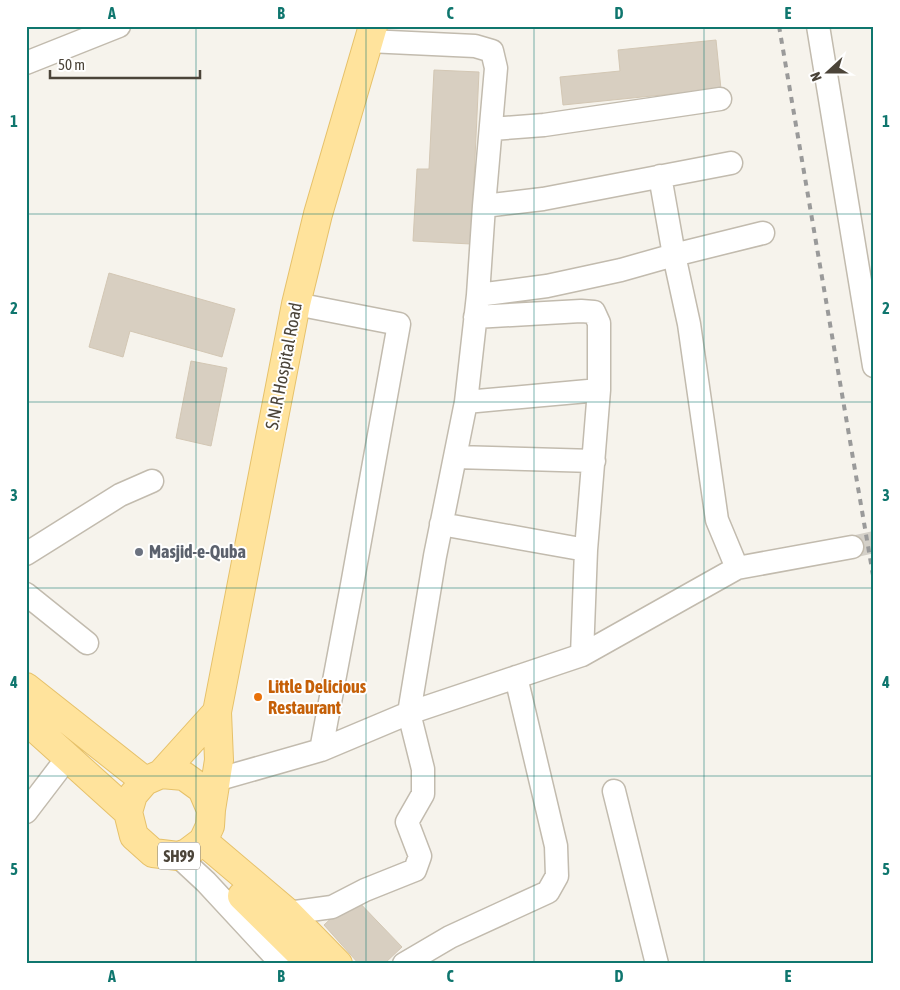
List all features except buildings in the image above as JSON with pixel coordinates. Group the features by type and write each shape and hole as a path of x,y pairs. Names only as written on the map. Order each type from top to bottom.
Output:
{"main road":[{"name":"S.N.R Hospital Road","path":"211,810 219,760 217,712 296,304 318,214 370,34"},
{"path":"26,686 153,778 184,776 190,780 202,789 211,810"},
{"path":"26,720 128,812 133,795 153,778 217,712"},
{"name":"SH99","path":"189,850 210,826 211,810"},
{"name":"SH99","path":"128,812 134,836 153,853 189,850 288,913 338,964"},
{"name":"SH99","path":"189,850 241,895 311,964"}],"street":[{"path":"26,64 119,26"},
{"path":"818,26 874,366"},
{"path":"288,913 332,907 365,890 415,870 420,856 407,822 423,794 423,769 409,713 441,524 466,402 477,306 496,68 492,51 475,46 370,34"},
{"path":"492,128 544,126 720,99"},
{"path":"484,206 543,199 731,163"},
{"path":"660,176 689,324 717,520 737,568"},
{"path":"477,306 547,286 621,270 763,232"},
{"path":"296,304 399,324 321,750"},
{"path":"477,306 594,312 599,322 599,390 586,550 582,655"},
{"path":"466,402 599,390"},
{"path":"454,456 594,460"},
{"path":"28,548 120,495 152,481"},
{"path":"441,524 586,550"},
{"path":"216,780 321,750 409,713 582,655 737,568 852,546"},
{"path":"26,594 87,643"},
{"path":"404,964 450,937 548,892 557,876 556,846 516,677"},
{"path":"26,812 68,757"},
{"path":"614,791 657,964"},
{"path":"189,850 206,882 282,964"}],"tunnel":[{"path":"852,547 874,542"}],"railway":[{"path":"779,26 874,581"}],"place":[{"name":"Masjid-e-Quba","path":"139,552"},
{"name":"Little Delicious Restaurant","path":"258,697"}]}
